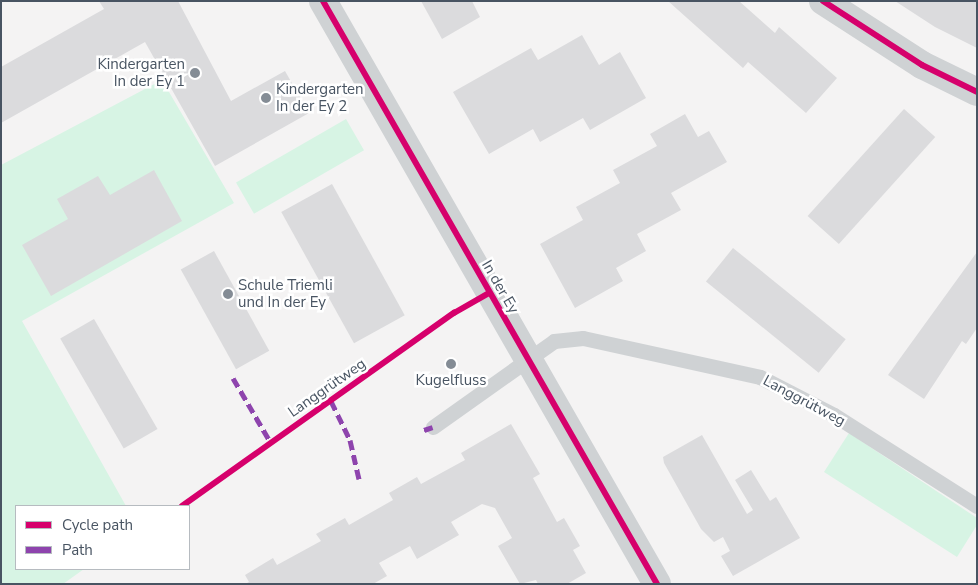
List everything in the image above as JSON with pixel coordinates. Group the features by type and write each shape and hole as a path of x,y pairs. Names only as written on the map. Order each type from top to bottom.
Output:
{"street":[{"name":"In der Ey","path":"323,1 657,584"},
{"path":"823,1 922,65 977,92"}],"lane":[{"name":"Langgrütweg","path":"433,427 554,341 583,338 760,377 834,415 977,506"}],"green space":[{"path":"162,80 234,203 22,321 125,505 15,505 15,570 83,570 63,584 1,584 1,165"},
{"path":"346,119 364,150 254,214 236,183"},
{"path":"849,433 977,518 977,525 957,557 824,472"}],"building":[{"path":"99,1 178,1 231,101 285,71 309,113 215,166 145,42 1,123 1,67 104,9"},
{"path":"421,1 472,1 480,17 442,39"},
{"path":"668,1 739,1 775,33 779,27 837,78 806,113 748,62 743,68"},
{"path":"895,1 977,1 977,48 935,27"},
{"path":"582,35 599,65 620,52 646,98 590,130 583,118 540,142 533,129 489,154 453,92 531,48 538,60"},
{"path":"904,109 935,137 839,244 808,216"},
{"path":"685,114 698,137 709,131 727,162 671,193 681,210 637,234 646,251 616,268 623,281 575,308 540,244 583,220 576,207 620,183 613,170 657,146 650,134"},
{"path":"154,170 182,221 51,296 22,245 68,219 57,199 98,176 110,195"},
{"path":"332,184 405,315 354,343 281,212"},
{"path":"733,248 846,339 819,373 706,281"},
{"path":"214,251 269,351 236,369 181,269"},
{"path":"977,252 977,328 966,344 962,341 924,399 888,375"},
{"path":"94,319 158,429 124,448 60,338"},
{"path":"511,424 540,474 533,478 557,522 564,518 580,546 573,550 586,573 567,584 538,584 536,580 520,584 498,546 512,538 495,508 482,504 451,522 459,535 417,559 410,546 379,563 387,576 373,584 245,584 249,582 245,575 273,558 277,565 321,541 316,534 345,518 349,525 393,500 389,493 417,477 421,484 465,460 461,453"},
{"path":"702,435 747,514 753,510 735,480 751,470 770,501 776,497 800,538 733,576 721,556 730,551 723,537 714,542 701,529 664,463 663,457"}],"marked path":[{"path":"233,378 271,443"},
{"path":"331,401 350,440 359,479"},
{"path":"424,430 433,427"}],"cycle path":[{"path":"323,1 657,584"},
{"path":"823,1 922,65 977,92"},
{"path":"183,505 454,313 489,293"}],"place":[{"name":"Kindergarten In der Ey 1","path":"195,73"},
{"name":"Kindergarten In der Ey 2","path":"266,98"},
{"name":"Schule Triemli und In der Ey","path":"228,294"},
{"name":"Kugelfluss","path":"451,364"}]}
